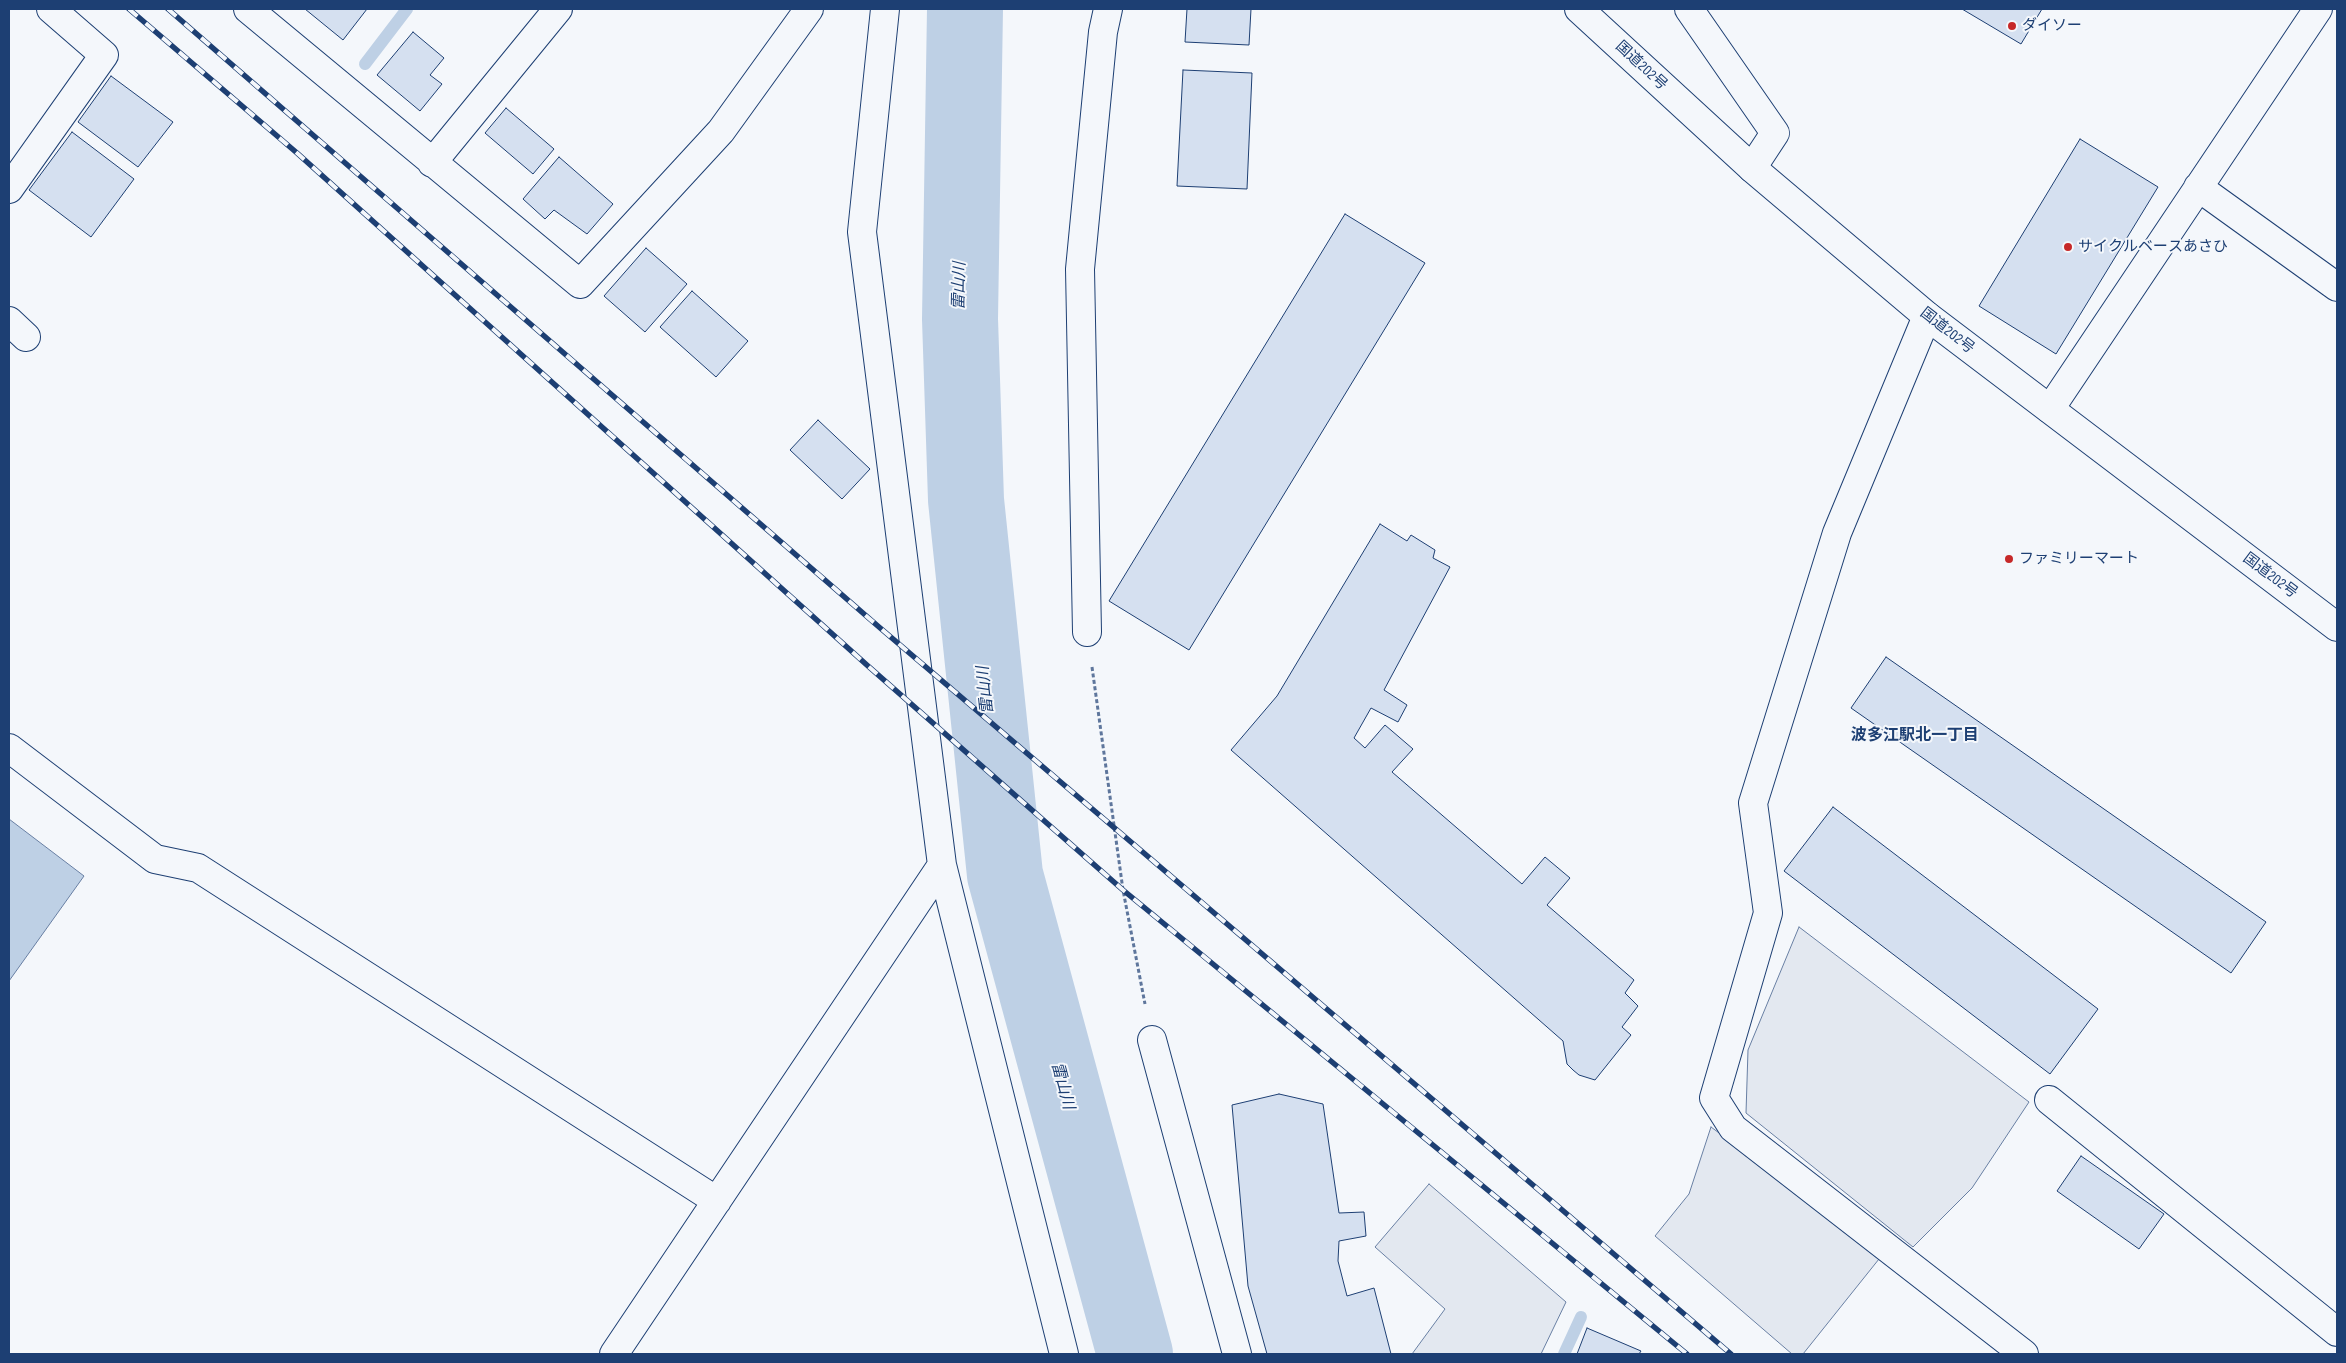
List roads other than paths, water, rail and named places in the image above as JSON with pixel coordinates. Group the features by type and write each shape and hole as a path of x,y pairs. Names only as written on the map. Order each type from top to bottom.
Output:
{"main road":[{"path":"9,189 104,55 51,9"},
{"path":"248,9 580,284 720,131 809,9"},
{"path":"432,163 558,9"},
{"path":"885,9 862,232 942,865 1064,1354"},
{"path":"1087,632 1080,269 1103,32 1108,9"},
{"name":"国道202号","path":"1579,9 1752,168 1927,316 2337,627"},
{"path":"1689,9 1775,133 1752,168"},
{"path":"2050,409 2318,9"},
{"path":"2198,188 2337,286"},
{"path":"1927,316 1837,533 1753,803 1768,913 1714,1098 1733,1128 2024,1354"},
{"path":"9,748 155,859 198,868 717,1200"},
{"path":"614,1354 942,865"},
{"path":"1152,1040 1237,1354"},
{"path":"2048,1100 2337,1332"}],"water":[{"path":"9,819 84,876 9,981"}],"waterway":[{"path":"365,64 407,9"},
{"name":"雷山川","path":"965,9 960,319 966,500 1005,875 1135,1354"},
{"path":"1564,1354 1581,1317"}],"railway":[{"path":"129,9 297,153 868,666 1123,890 1687,1354"},
{"path":"168,9 879,627 1731,1354"}],"place":[{"name":"ダイソー","path":"2012,26"},
{"name":"サイクルベースあさひ","path":"2068,247"},
{"name":"ファミリーマート","path":"2009,559"}],"district":[{"name":"波多江駅北一丁目","path":"1915,736"}]}
